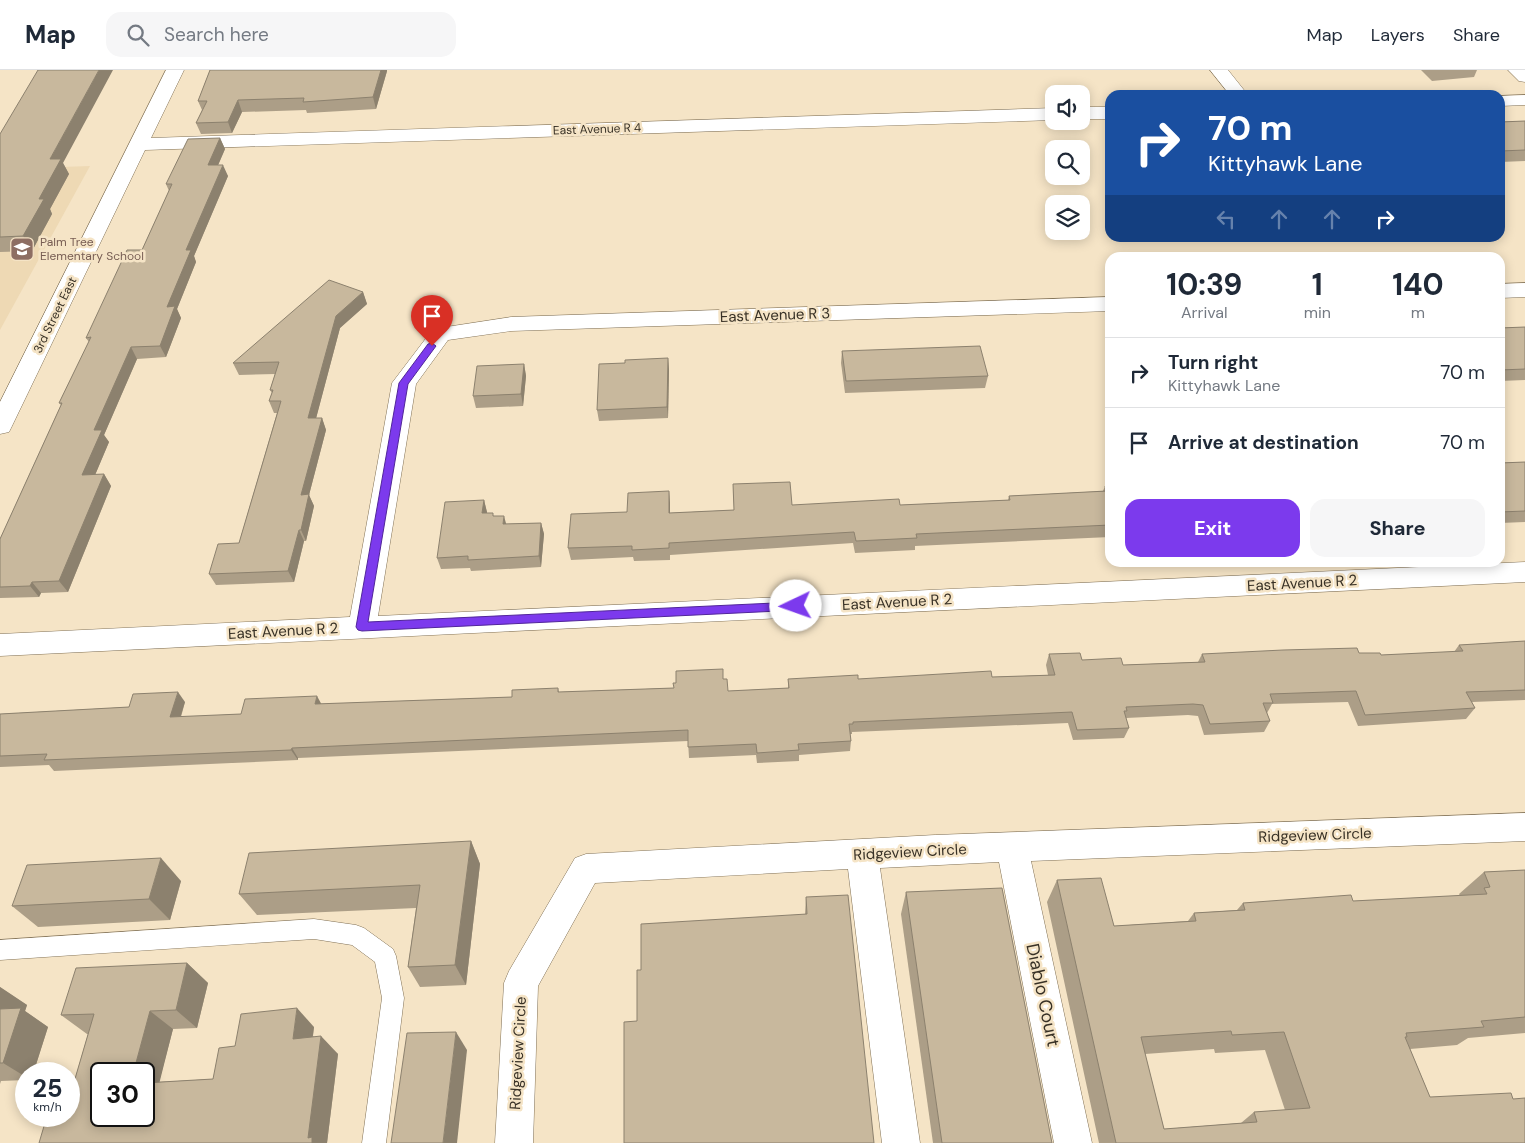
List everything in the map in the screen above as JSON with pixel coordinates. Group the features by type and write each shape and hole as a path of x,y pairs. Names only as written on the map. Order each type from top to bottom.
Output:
{"street":[{"name":"3rd Street East","path":"0,426 175,70"},
{"path":"1219,70 1235,90"},
{"path":"1517,70 1525,78"},
{"path":"1505,101 1525,100"},
{"path":"1090,113 1105,112"},
{"name":"East Avenue R 4","path":"140,144 1045,114"},
{"path":"1505,291 1525,290"},
{"name":"East Avenue R 3","path":"362,627 404,383 441,334 511,324 1105,304"},
{"name":"East Avenue R 2","path":"0,645 1525,572"},
{"name":"Ridgeview Circle","path":"514,1143 521,983 586,869 1012,847 1525,827"},
{"name":"Diablo Court","path":"1012,847 1073,1143"},
{"path":"862,854 901,1143"}],"lane":[{"path":"0,950 314,929 356,935 385,956 392,998 374,1143"}],"shaded area":[{"name":"Palm Tree Elementary School","path":"90,166 0,330 0,169"}],"building":[{"path":"38,70 99,70 50,159 61,159 39,199 44,199 23,236 0,237 0,134"},
{"path":"210,70 381,70 373,97 303,102 304,98 238,100 228,122 196,123 207,101 198,101"},
{"path":"1525,121 1525,150 1505,151 1505,122"},
{"path":"220,138 208,165 223,165 186,250 191,250 167,307 175,306 160,346 131,347 94,430 102,430 82,475 104,474 59,581 32,582 30,586 0,587 0,539 62,403 59,403 91,337 86,338 127,250 142,250 172,184 166,184 188,139"},
{"path":"329,280 363,292 336,316 308,418 322,418 301,495 309,494 301,530 299,530 288,571 209,574 218,544 239,543 281,401 269,401 273,390 270,390 279,362 233,363"},
{"path":"1525,327 1525,369 1505,370 1505,328"},
{"path":"980,346 988,376 846,381 842,351"},
{"path":"668,358 667,407 597,410 599,364 625,363 625,360"},
{"path":"524,364 521,394 473,396 477,366"},
{"path":"1525,462 1525,511 1505,512 1505,463"},
{"path":"790,482 792,505 899,499 900,505 1010,500 1009,496 1105,491 1105,525 916,534 917,538 856,541 854,532 669,543 669,548 632,550 632,546 568,548 571,514 627,512 628,493 669,491 669,513 734,510 733,484"},
{"path":"484,500 482,513 504,516 503,524 541,523 539,556 468,560 468,556 437,558 445,502"},
{"path":"1525,641 1525,690 1466,692 1475,708 1365,715 1356,691 1270,694 1273,703 1263,703 1270,721 1210,724 1203,705 1193,704 1126,707 1127,711 1124,711 1129,728 1077,730 1072,712 853,722 853,724 849,724 851,741 798,744 799,750 757,753 756,744 688,747 688,730 292,748 291,750 44,760 47,754 0,756 0,714 129,707 133,694 178,692 170,717 241,714 245,699 317,696 315,704 512,697 512,690 558,688 558,692 674,688 673,683 676,683 676,671 723,669 723,679 727,679 728,691 789,688 788,679 858,675 858,679 991,671 992,677 1055,675 1049,654 1080,653 1082,660 1121,658 1123,665 1205,662 1202,654 1283,650 1357,648 1359,653 1380,653 1381,655 1463,651 1459,645"},
{"path":"471,841 455,965 408,967 420,885 239,894 249,853"},
{"path":"161,858 149,899 12,906 27,865"},
{"path":"1525,870 1525,1017 1481,1021 1484,1027 1406,1033 1407,1037 1405,1037 1430,1097 1511,1093 1513,1099 1525,1098 1525,1143 1116,1143 1057,880 1101,878 1114,926 1196,921 1194,913 1245,910 1243,903 1351,895 1353,901 1487,894 1484,888 1490,887 1484,872","holes":["1231,1031 1232,1035 1284,1032 1310,1108 1254,1112 1257,1122 1164,1129 1141,1037"]},
{"path":"1002,888 1052,1143 942,1143 906,892"},
{"path":"848,895 874,1143 624,1143 624,1022 637,1021 637,970 641,970 641,924 807,914 806,897"},
{"path":"187,963 176,1010 150,1011 136,1062 90,1062 90,1127 155,1127 155,1082 213,1079 219,1048 235,1046 241,1014 297,1008 293,1039 321,1036 308,1138 312,1137 312,1143 39,1143 44,1127 80,1127 80,1062 94,1014 61,1015 76,968"},
{"path":"21,1008 3,1063 0,1063 0,1009"},
{"path":"456,1032 443,1143 391,1143 407,1033"}],"place":[{"name":"Palm Tree Elementary School","path":"22,249"}],"route":[{"path":"432,346 404,383 362,627 796,606"}]}
